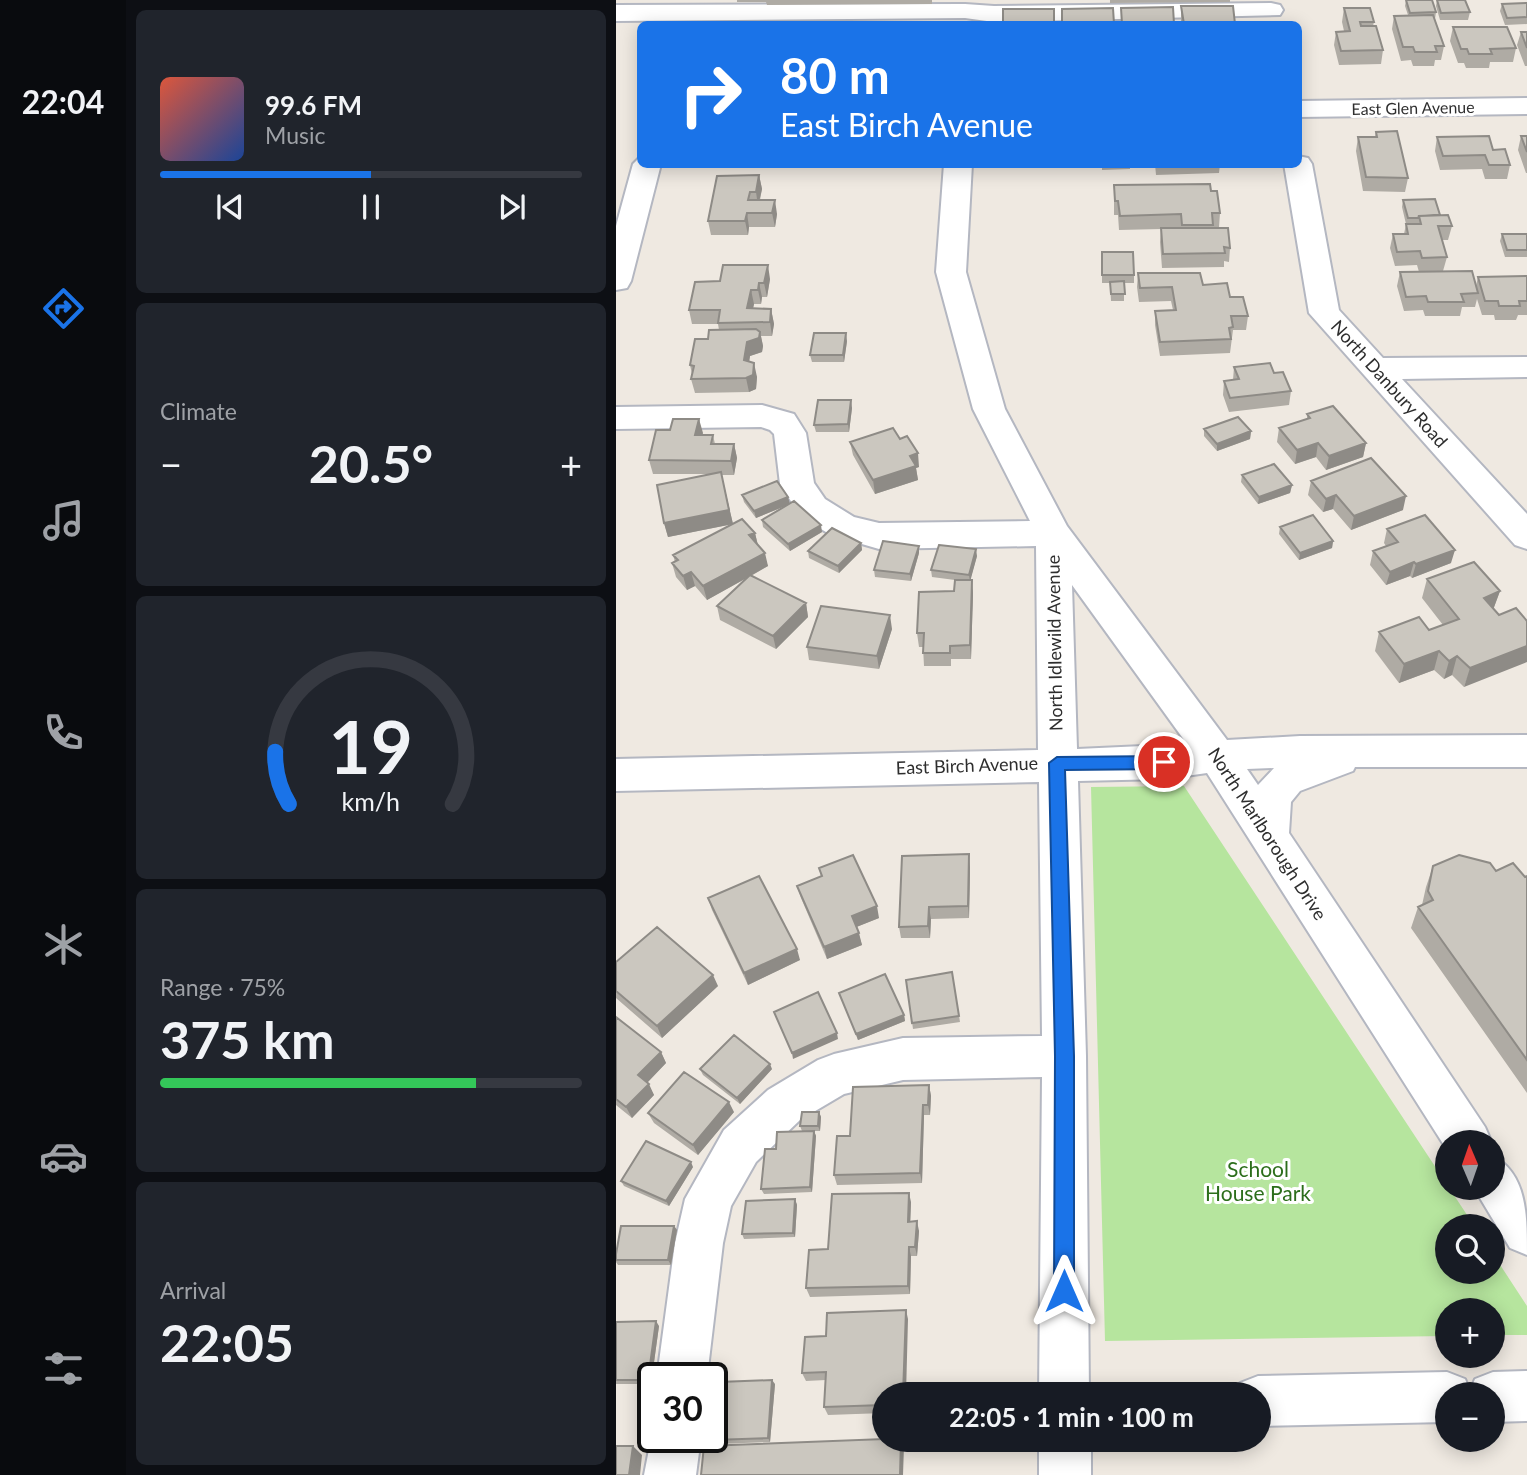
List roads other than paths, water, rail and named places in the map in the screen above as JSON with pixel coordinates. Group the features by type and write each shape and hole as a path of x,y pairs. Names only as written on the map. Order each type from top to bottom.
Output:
{"street":[{"path":"616,13 994,14 1102,6 1271,11"},
{"name":"East Glen Avenue","path":"1302,109 1527,106"},
{"path":"616,281 646,168"},
{"name":"North Idlewild Avenue","path":"958,168 951,272 989,409 1053,533 1065,1056 1064,1382"},
{"name":"North Danbury Road","path":"1299,168 1324,313 1527,536"},
{"path":"1374,369 1527,367"},
{"path":"616,418 762,416 782,422 790,433 797,484 814,508 843,526 879,536 1053,533"},
{"name":"North Marlborough Drive","path":"1053,533 1216,754 1461,1130"},
{"path":"1056,692 1069,641 1080,621 1102,601"},
{"name":"East Birch Avenue","path":"616,775 1164,762 1216,754 1527,751"},
{"path":"1269,837 1271,797 1286,780 1357,752"},
{"path":"684,1362 699,1243 709,1199 740,1146 784,1105 834,1075 903,1059 1065,1056"},
{"path":"1505,1197 1527,1231"},
{"path":"1505,1396 1527,1396"},
{"path":"1271,1401 1435,1397"},
{"path":"1065,1452 1065,1475"},
{"path":"670,1475 673,1453"}],"park label":[{"name":"School House Park","path":"1258,1182"}]}
